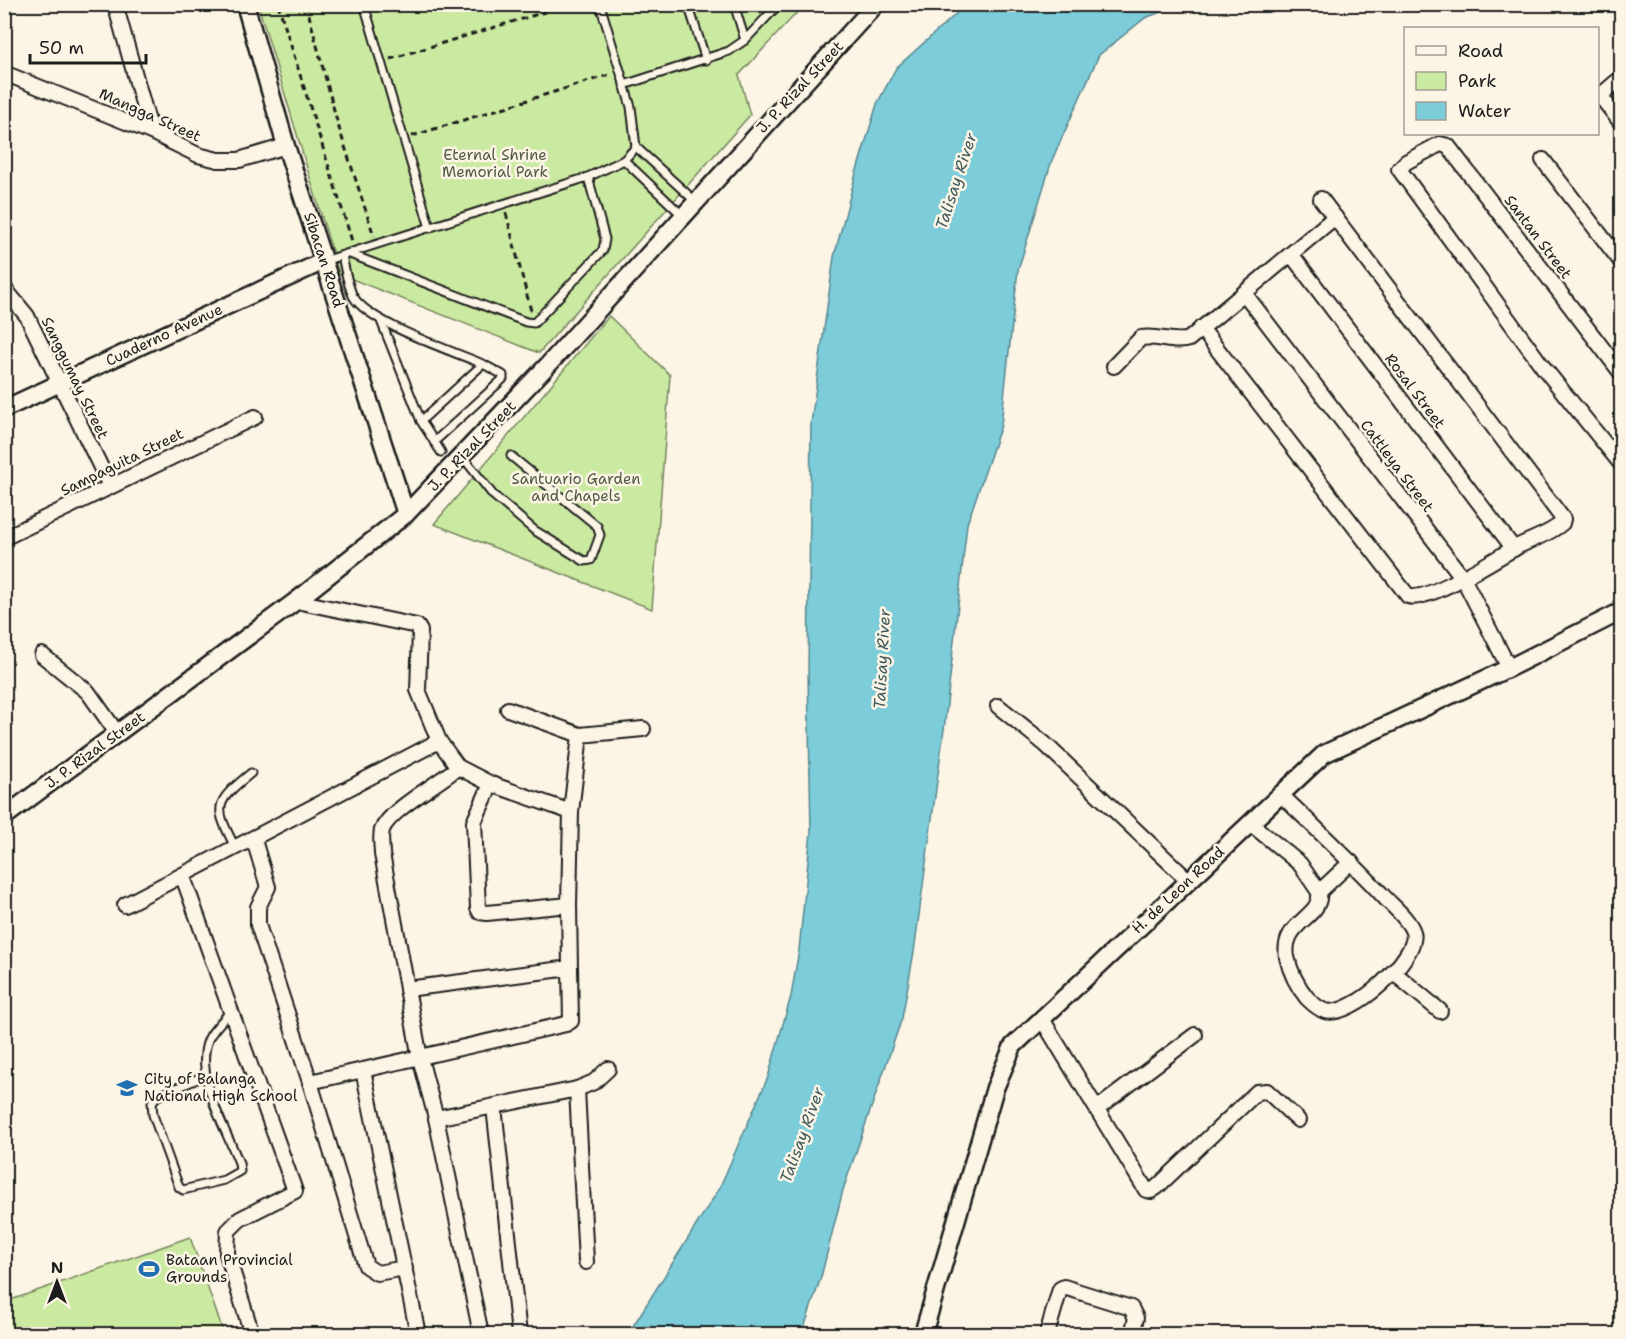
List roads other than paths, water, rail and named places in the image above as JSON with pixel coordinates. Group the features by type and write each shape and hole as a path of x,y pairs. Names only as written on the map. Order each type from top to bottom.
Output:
{"street":[{"path":"115,4 151,132"},
{"name":"Sibacan Road","path":"245,4 286,146 406,514"},
{"name":"J. P. Rizal Street","path":"4,817 296,601 406,514 462,457 876,4"},
{"name":"Mangga Street","path":"4,73 151,132 198,155 218,160 239,160 286,146"},
{"path":"1622,77 1599,95 1622,124"},
{"name":"Santan Street","path":"1622,374 1448,146 1440,144 1399,169 1400,174 1543,367 1622,465"},
{"path":"1543,160 1622,263"},
{"path":"1202,328 1408,596 1414,598 1422,596 1463,578 1558,526 1563,519 1321,199"},
{"path":"1114,366 1141,338 1159,337 1185,341 1335,217"},
{"name":"Rosal Street","path":"1291,254 1514,549"},
{"name":"Cuaderno Avenue","path":"4,409 324,261"},
{"name":"Sanggumay Street","path":"4,288 27,316 58,384 110,486"},
{"name":"Cattleya Street","path":"1244,293 1463,578 1509,668"},
{"name":"Sampaguita Street","path":"4,538 255,417"},
{"path":"296,601 417,626 420,631 418,690 439,741 458,767 491,784 571,812"},
{"name":"H. de Leon Road","path":"923,1335 995,1088 1013,1046 1324,754 1509,668 1622,611"},
{"path":"42,655 88,692 117,733"},
{"path":"998,706 1053,752 1188,880"},
{"path":"508,709 580,735 644,729"},
{"path":"310,1083 571,1021 569,905 571,812 580,735"},
{"path":"125,905 254,840 439,741"},
{"path":"458,767 440,783 395,812 382,830 382,854 420,1058 436,1118 481,1335"},
{"path":"491,784 474,822 480,912 569,905"},
{"path":"1280,794 1351,862 1408,922 1414,933 1413,943 1393,972 1352,1007 1326,1012 1312,1004 1301,991 1292,972 1286,944 1289,934 1317,905 1319,892 1351,862"},
{"path":"1250,823 1300,864 1319,892"},
{"path":"254,840 268,887 258,907 258,925 310,1083 366,1266 377,1273 405,1268"},
{"path":"183,877 295,1191 240,1219 228,1231 227,1254 252,1335"},
{"path":"407,989 570,968"},
{"path":"1393,972 1440,1011"},
{"path":"1042,1019 1146,1190 1151,1191 1257,1092 1267,1091 1298,1120"},
{"path":"1098,1108 1195,1035"},
{"path":"436,1118 577,1089 594,1082 608,1069"},
{"path":"363,1070 418,1335"},
{"path":"577,1089 586,1262"},
{"path":"494,1107 519,1335"},
{"path":"1047,1335 1060,1289 1069,1287 1131,1308 1136,1318 1132,1335"}],"lane":[{"path":"364,4 383,62 430,228"},
{"path":"600,4 631,107 636,147 695,201"},
{"path":"688,4 706,60"},
{"path":"734,4 745,40"},
{"path":"624,85 729,51 745,40 778,5"},
{"path":"324,261 588,177 624,160 636,147"},
{"path":"624,160 682,215"},
{"path":"349,253 526,322 534,323 603,250 605,238 588,177"},
{"path":"349,253 353,295 359,304 381,321 483,364 503,375 503,379 435,442"},
{"path":"381,321 421,421 441,452"},
{"path":"421,421 483,364"},
{"path":"462,457 493,495 534,530 584,561 591,560 600,536 597,526 511,456"},
{"path":"236,849 223,824 219,808 227,792 250,773"},
{"path":"204,1076 156,1097 151,1107 179,1187 183,1190 224,1180 240,1171 239,1163 204,1076 202,1058 208,1038 231,1011"}],"water":[{"name":"Talisay River","path":"967,4 1180,5 1145,18 1099,55 1052,160 1018,270 1001,425 967,524 945,722 914,952 902,1018 843,1190 821,1277 802,1334 628,1334 719,1189 768,1077 791,996 799,950 811,832 808,672 811,423 834,257 877,104 896,68"}],"place":[{"name":"City of Balanga National High School","path":"127,1088"},
{"name":"Bataan Provincial Grounds","path":"149,1269"}],"park label":[{"name":"Eternal Shrine Memorial Park","path":"495,164"},
{"name":"Santuario Garden and Chapels","path":"576,488"}]}
